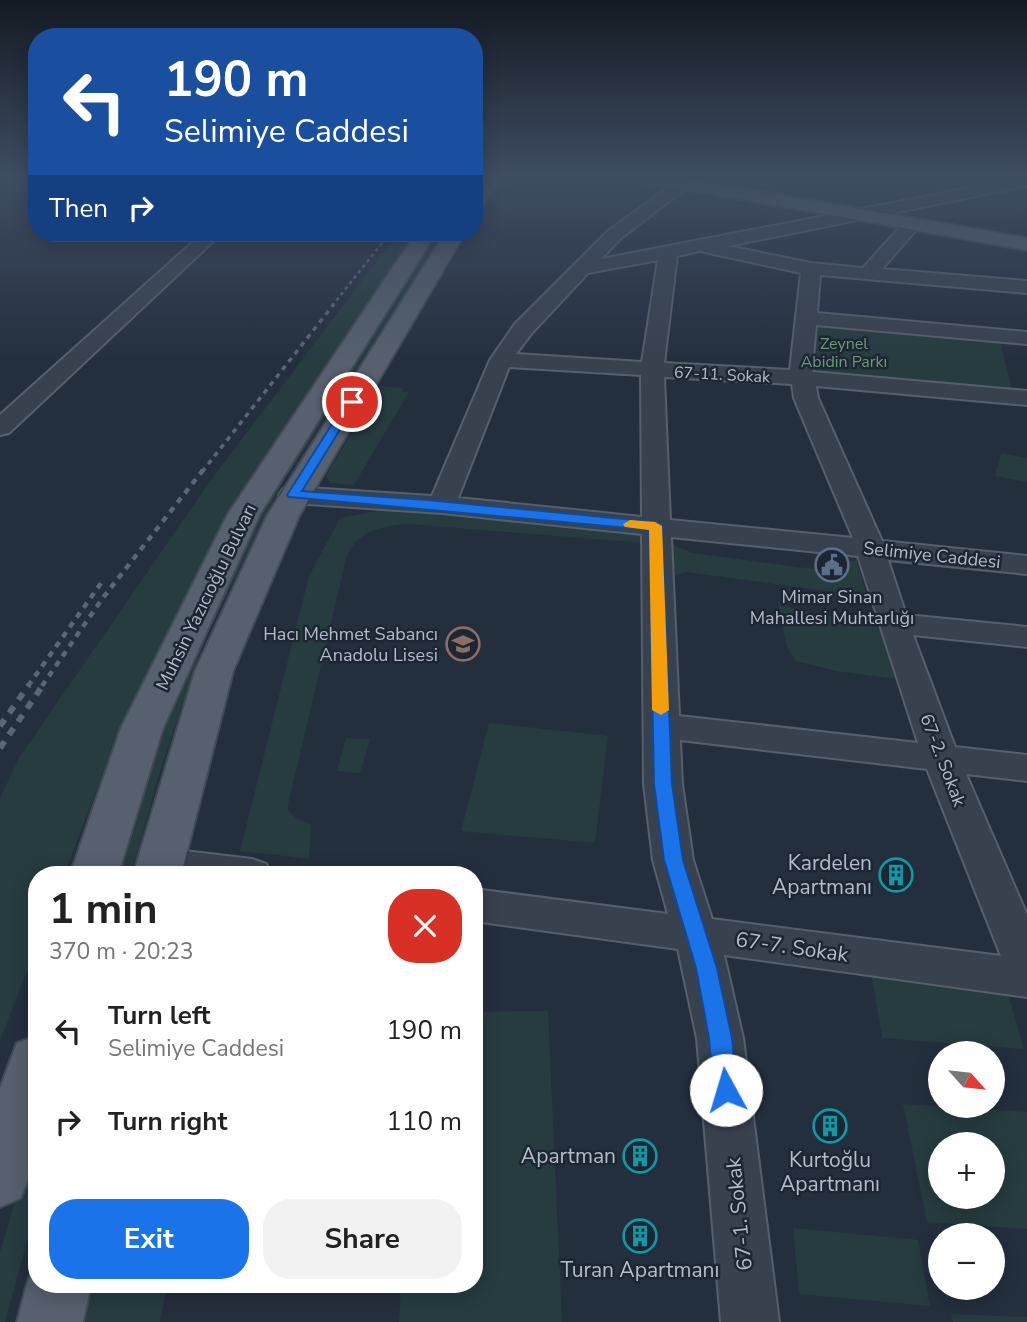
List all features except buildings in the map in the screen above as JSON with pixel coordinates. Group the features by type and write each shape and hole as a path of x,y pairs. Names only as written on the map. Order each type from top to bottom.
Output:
{"main road":[{"path":"998,239 1027,244"},
{"name":"Muhsin Yazıcıoğlu Bulvarı","path":"97,866 142,729 244,514 377,304 420,242"},
{"name":"Muhsin Yazıcıoğlu Bulvarı","path":"159,866 214,671 293,495 449,242"},
{"path":"0,1178 28,1089"},
{"path":"50,1322 57,1293"}],"street":[{"path":"442,505 501,360 523,329 610,239"},
{"path":"580,269 701,246 722,239"},
{"path":"869,272 899,239"},
{"path":"0,428 203,242"},
{"path":"701,246 811,270 869,272 1027,287"},
{"name":"67-1. Sokak","path":"667,253 652,371 663,784 673,860 706,968 720,1038 750,1322"},
{"name":"67-2. Sokak","path":"811,270 804,318 801,378 812,416 871,548 893,623 941,758 1027,967"},
{"path":"804,318 1027,338"},
{"name":"67-11. Sokak","path":"501,360 801,378 1027,398"},
{"name":"Selimiye Caddesi","path":"293,495 442,505 1027,565"},
{"path":"893,623 1027,637"},
{"path":"661,726 1027,768"},
{"name":"67-7. Sokak","path":"483,906 1027,978"}],"green space":[{"path":"391,242 410,242 251,486 122,725 67,866 28,866 28,968 0,1041 0,798 19,758 211,480"},
{"path":"432,242 442,242 283,482 205,638 161,768 134,866 113,866 147,767 234,548"},
{"name":"Zeynel Abidin Parkı","path":"817,325 1000,341 1013,393 812,375"},
{"path":"379,386 403,388 402,391 409,392 354,485 330,483 326,476"},
{"path":"1001,453 1027,458 1027,482 995,476"},
{"path":"382,510 645,530 644,543 408,524 381,528 358,540 347,555 287,809 296,818 311,825 309,859 240,851 309,576 340,518"},
{"path":"665,541 692,553 845,573 844,560 857,561 868,601 848,594 687,572 663,579"},
{"path":"778,605 880,628 896,679 836,671 796,661 787,647"},
{"path":"489,723 608,736 595,843 461,831"},
{"path":"346,738 370,739 360,773 337,771"},
{"path":"871,972 1005,983 1024,1049 1005,1048 1005,1041 928,1042 882,1038"},
{"path":"548,1011 562,1322 399,1322 401,1293 483,1293 483,1012"},
{"path":"903,1104 928,1106 928,1118 1005,1118 1005,1111 1027,1112 1027,1229 1005,1227 1005,1223 927,1222"},
{"path":"28,1158 28,1238 5,1322 0,1322 0,1252"},
{"path":"793,1228 918,1240 930,1306 799,1294"},
{"path":"82,1293 165,1293 160,1322 76,1322"},
{"path":"951,1314 1027,1317 1027,1322 953,1322"}],"railway":[{"path":"332,306 383,242"},
{"path":"202,472 334,304"},
{"path":"42,686 102,599 203,470"},
{"path":"28,686 104,579"},
{"path":"0,726 29,685"},
{"path":"0,748 43,685"}],"slow traffic":[{"path":"630,524 655,526 661,710"}],"place":[{"name":"Mimar Sinan Mahallesi Muhtarlığı","path":"832,565"},
{"name":"Hacı Mehmet Sabancı Anadolu Lisesi","path":"463,644"},
{"name":"Kardelen Apartmanı","path":"896,875"},
{"name":"Kurtoğlu Apartmanı","path":"830,1126"},
{"name":"Apartman","path":"640,1156"},
{"name":"Turan Apartmanı","path":"640,1236"}],"route":[{"path":"352,402 293,495 427,504 655,526 663,784 673,860 706,968 720,1038 726,1090"}]}
